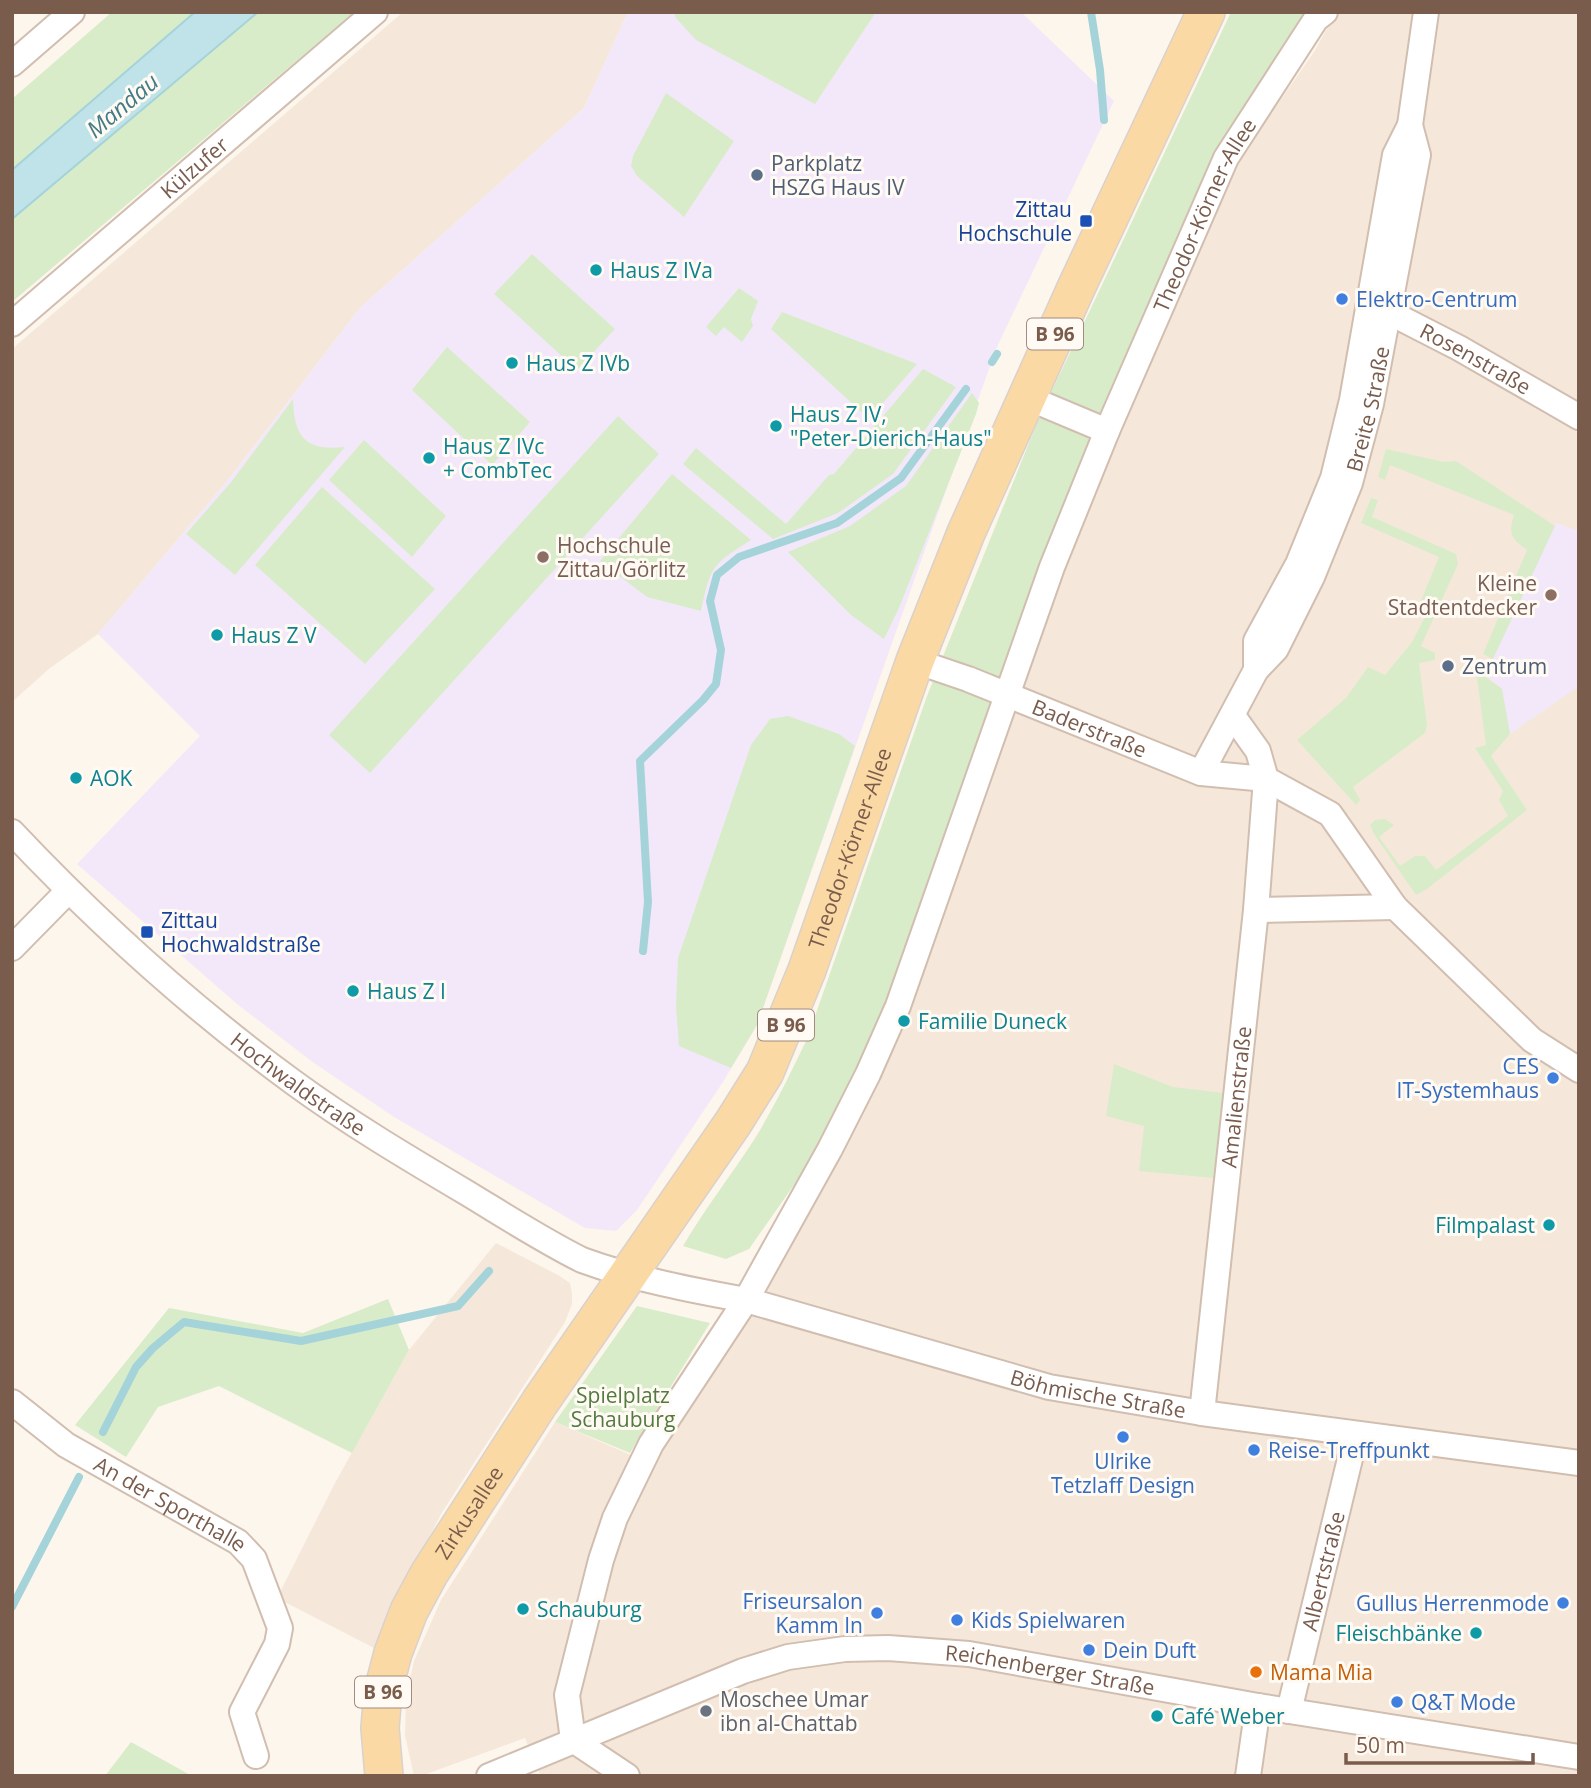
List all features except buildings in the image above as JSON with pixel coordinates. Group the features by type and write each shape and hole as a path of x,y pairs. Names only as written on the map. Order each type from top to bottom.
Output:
{"main road":[{"name":"Theodor-Körner-Allee","path":"627,1273 765,1072 807,971 915,661 966,533 1026,397 1206,12"},
{"name":"Zirkusallee","path":"384,1776 380,1728 383,1691 393,1653 409,1611 453,1536 627,1273"}],"street":[{"path":"12,64 72,12"},
{"name":"Külzufer","path":"12,324 374,12"},
{"name":"Theodor-Körner-Allee","path":"573,1740 567,1695 601,1560 615,1518 651,1444 746,1300 868,1074 898,1006 1065,533 1107,431 1226,158 1316,19 1325,12"},
{"name":"Breite Straße","path":"1201,773 1256,670 1256,642 1298,564 1333,478 1352,400 1380,307 1395,155 1410,125 1426,12"},
{"name":"Rosenstraße","path":"1380,307 1459,348 1579,417"},
{"path":"1026,397 1107,431"},
{"name":"Baderstraße","path":"915,661 1009,695 1201,773 1266,779 1330,814 1395,907 1532,1040 1579,1070"},
{"path":"1233,716 1258,751 1266,779"},
{"name":"Amalienstraße","path":"1202,1413 1256,911 1266,779"},
{"name":"Hochwaldstraße","path":"12,832 68,891 210,1018 304,1090 389,1147 564,1251 599,1266 627,1273"},
{"path":"12,948 68,891"},
{"path":"1256,911 1395,907"},
{"name":"Böhmische Straße","path":"627,1273 702,1293 746,1300 1049,1387 1202,1413 1579,1463"},
{"name":"An der Sporthalle","path":"12,1402 66,1445 238,1542 254,1559 280,1628 277,1644 242,1712 256,1756"},
{"name":"Albertstraße","path":"1289,1711 1356,1434"},
{"name":"Reichenberger Straße","path":"489,1776 743,1671 788,1657 845,1649 888,1648 969,1654 1258,1706 1579,1757"},
{"path":"1248,1776 1258,1706"},
{"path":"573,1740 627,1776"}],"shaded area":[{"path":"403,12 628,12 584,108 360,308 228,480 98,634 50,668 12,702 12,349"},
{"name":"Hochschule Zittau/Görlitz","path":"628,12 1021,12 1114,101 996,349 757,1025 723,1082 637,1210 616,1231 585,1228 394,1117 314,1063 237,1004 77,864 200,736 98,634 228,480 360,308 584,108"},
{"path":"1336,12 1579,12 1579,1776 541,1776 525,1738 421,1776 414,1776 405,1736 406,1697 414,1661 441,1600 555,1422 654,1465 740,1329 1072,539 1233,168 1314,52"},
{"name":"Kleine Stadtentdecker","path":"1556,523 1579,531 1579,686 1510,734 1502,689 1485,675"},
{"path":"496,1243 570,1283 572,1304 565,1322 441,1514 374,1648 277,1598 335,1483 409,1350"}],"green space":[{"path":"112,12 195,12 12,170 12,99"},
{"path":"258,12 354,12 12,302 12,219"},
{"path":"675,12 876,12 815,104 696,40 675,17"},
{"path":"1231,12 1309,12 1244,109 892,992 824,1142 749,1249 726,1259 683,1246 760,1130 807,1039 927,696 1039,418"},
{"path":"666,93 734,141 684,217 637,176 631,166 633,156"},
{"path":"532,254 615,329 577,370 494,294"},
{"path":"739,288 758,301 751,319 753,326 742,342 724,327 716,336 706,327"},
{"path":"782,312 917,364 869,419 771,329"},
{"path":"447,347 530,422 492,465 412,390"},
{"path":"923,369 956,387 893,474 838,513 773,539 683,464 696,448 786,524 829,475 834,474"},
{"path":"972,393 979,403 976,414 899,608 884,639 851,615 788,552 850,526 906,486"},
{"path":"293,399 296,424 305,439 321,447 345,447 235,575 186,534 232,481"},
{"path":"618,416 659,454 370,773 329,735"},
{"path":"364,440 446,516 412,557 329,480"},
{"path":"1386,449 1444,462 1456,461 1555,526 1493,659 1483,654 1527,550 1512,536 1514,515 1390,465 1385,480 1378,477"},
{"path":"672,474 751,540 728,555 715,568 701,611 647,597 600,561"},
{"path":"322,487 435,589 365,664 255,565"},
{"path":"1371,498 1378,500 1372,517 1456,554 1458,564 1421,646 1435,653 1435,660 1419,663 1427,725 1425,733 1353,787 1360,800 1356,805 1297,740 1346,698 1368,667 1385,675 1412,642 1426,615 1417,610 1439,557 1361,523"},
{"path":"1476,670 1502,689 1510,734 1491,756 1527,810 1416,895 1374,834 1370,825 1375,820 1385,819 1394,825 1379,837 1400,866 1415,856 1425,856 1436,870 1508,816 1499,800 1503,791 1475,748 1486,745"},
{"path":"788,716 839,734 855,746 757,1025 731,1068 679,1046 676,1006 678,958 751,745 770,719"},
{"path":"1114,1064 1173,1087 1224,1093 1214,1178 1139,1171 1144,1126 1106,1116"},
{"path":"388,1299 409,1350 352,1453 219,1386 158,1407 126,1457 75,1425 169,1308 303,1333"},
{"name":"Spielplatz Schauburg","path":"637,1306 710,1323 630,1453 555,1422"},
{"path":"131,1742 192,1776 105,1776"}],"water":[{"name":"Mandau","path":"195,12 258,12 12,219 12,170"}],"waterway":[{"path":"1091,12 1104,120"},
{"path":"992,362 997,354"},
{"path":"643,951 648,902 640,761 716,684 721,650 710,601 717,575 739,557 837,523 901,478 966,389"},
{"path":"103,1432 136,1367 153,1348 184,1322 301,1341 458,1306 489,1271"},
{"path":"12,1607 79,1477"}],"place":[{"name":"Parkplatz HSZG Haus IV","path":"757,175"},
{"name":"Zittau Hochschule","path":"1086,221"},
{"name":"Haus Z IVa","path":"596,270"},
{"name":"Elektro-Centrum","path":"1342,299"},
{"name":"Haus Z IVb","path":"512,363"},
{"name":"Haus Z IV, \"Peter-Dierich-Haus\"","path":"776,426"},
{"name":"Haus Z IVc + CombTec","path":"429,458"},
{"name":"Hochschule Zittau/Görlitz","path":"543,557"},
{"name":"Kleine Stadtentdecker","path":"1551,595"},
{"name":"Haus Z V","path":"217,635"},
{"name":"Zentrum","path":"1448,666"},
{"name":"AOK","path":"76,778"},
{"name":"Zittau Hochwaldstraße","path":"147,932"},
{"name":"Haus Z I","path":"353,991"},
{"name":"Familie Duneck","path":"904,1021"},
{"name":"CES IT-Systemhaus","path":"1553,1078"},
{"name":"Filmpalast","path":"1549,1225"},
{"name":"Ulrike Tetzlaff Design","path":"1123,1437"},
{"name":"Reise-Treffpunkt","path":"1254,1450"},
{"name":"Gullus Herrenmode","path":"1563,1603"},
{"name":"Schauburg","path":"523,1609"},
{"name":"Friseursalon Kamm In","path":"877,1613"},
{"name":"Kids Spielwaren","path":"957,1620"},
{"name":"Fleischbänke","path":"1476,1633"},
{"name":"Dein Duft","path":"1089,1650"},
{"name":"Mama Mia","path":"1256,1672"},
{"name":"Q&T Mode","path":"1397,1702"},
{"name":"Moschee Umar ibn al-Chattab","path":"706,1711"},
{"name":"Café Weber","path":"1157,1716"}]}
